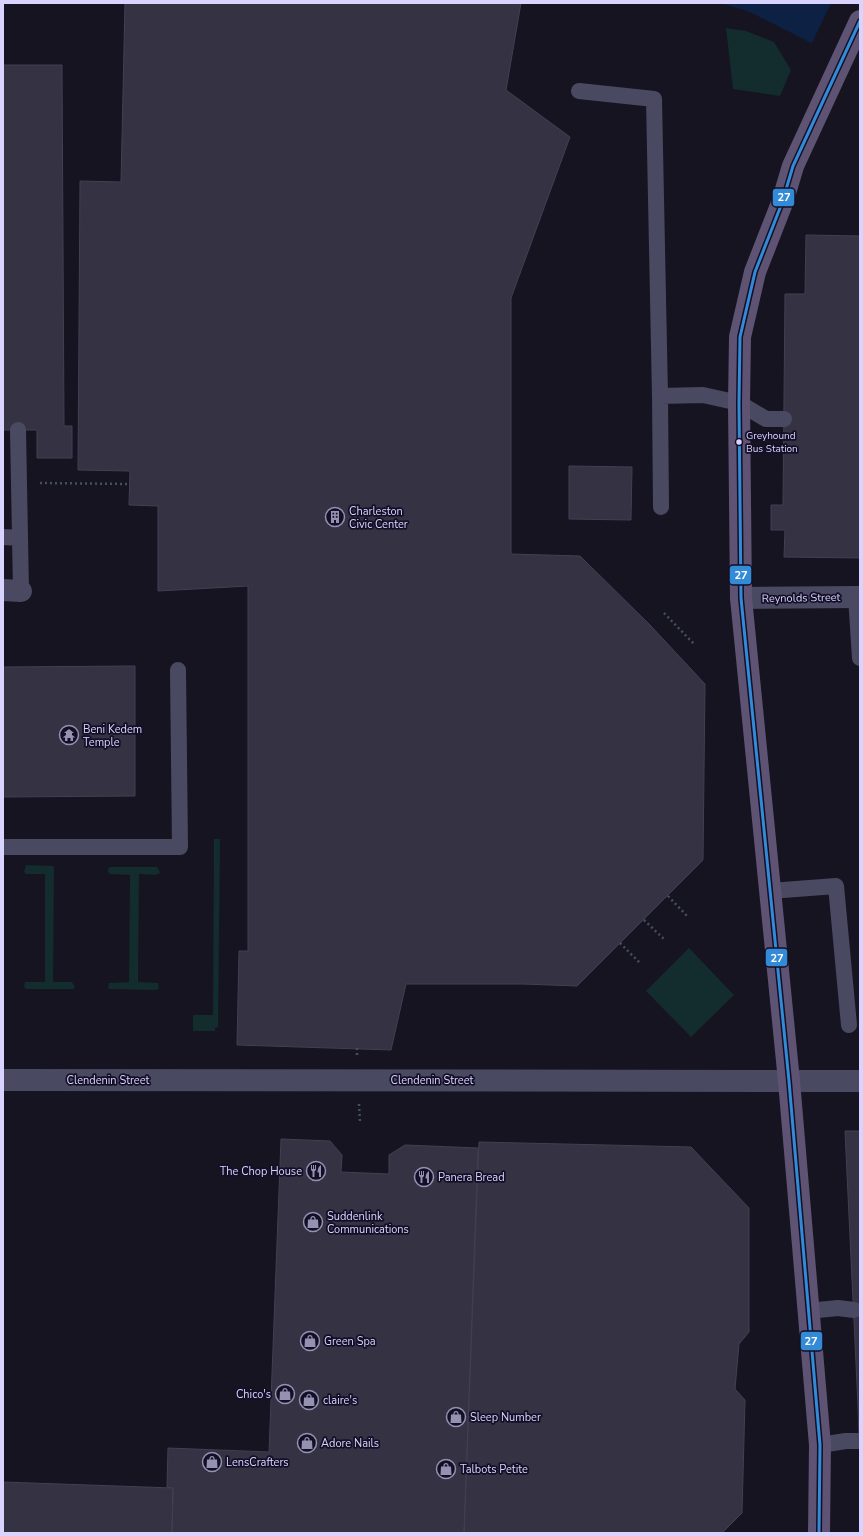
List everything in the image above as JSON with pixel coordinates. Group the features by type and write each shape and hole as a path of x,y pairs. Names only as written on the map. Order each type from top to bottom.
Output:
{"main road":[{"path":"819,1533 820,1445 789,1081 741,598 738,403 740,337 753,280 782,202 793,166 860,21"}],"street":[{"name":"Reynolds Street","path":"741,598 858,597"},
{"name":"Clendenin Street","path":"3,1080 860,1081"}],"lane":[{"path":"579,91 654,99 661,507"},
{"path":"660,396 703,395 738,403 766,419 784,419"},
{"path":"12,591 20,538 18,430"},
{"path":"3,537 20,538"},
{"path":"858,597 860,658"},
{"path":"3,847 180,847 178,670"},
{"path":"770,891 836,886 848,1025"},
{"path":"808,1310 838,1308 854,1310"},
{"path":"820,1445 846,1441 859,1441"}],"path":[{"path":"65,484 129,484"},
{"path":"664,613 694,644"},
{"path":"668,896 688,917"},
{"path":"644,920 665,940"},
{"path":"620,943 641,964"}],"green space":[{"path":"726,28 746,31 774,42 791,70 780,96 733,89"},
{"path":"214,839 220,839 218,1027 215,1028 215,1031 193,1031 193,1015 213,1015"},
{"path":"26,865 54,866 53,982 72,982 75,987 73,989 26,989 24,987 25,982 45,982 45,874 26,874 24,872"},
{"path":"110,867 157,867 159,870 160,873 156,875 139,874 138,982 158,983 159,988 157,990 108,988 109,983 129,982 130,875 110,874 108,869"},
{"path":"689,948 734,995 691,1037 646,991"}],"water":[{"path":"721,3 860,3 860,68 750,12"}],"pier":[{"path":"831,3 860,3 860,70 811,45"}],"building":[{"name":"Charleston Civic Center","path":"125,3 521,3 506,90 570,137 511,298 511,554 580,556 650,625 705,684 703,860 577,986 523,984 406,984 391,1050 237,1045 239,951 248,951 248,586 158,591 158,506 129,505 130,471 78,470 80,181 121,182"},
{"path":"3,65 62,65 64,426 72,426 72,458 37,458 37,430 3,430"},
{"path":"806,235 860,236 860,558 784,557 785,530 771,530 771,505 783,505 785,294 805,294"},
{"path":"569,466 632,467 631,520 569,519"},
{"name":"Beni Kedem Temple","path":"135,666 135,796 3,797 3,667"},
{"path":"845,1131 860,1131 860,1406 858,1406"},
{"path":"281,1139 330,1141 342,1155 341,1172 389,1174 389,1155 405,1145 478,1148 464,1533 172,1533 173,1488 167,1487 168,1448 269,1452"},
{"path":"479,1142 691,1147 749,1208 749,1332 739,1344 735,1389 745,1400 742,1513 722,1533 464,1533"},
{"path":"858,1406 860,1406 860,1453 859,1441"},
{"path":"3,1482 173,1488 172,1533 3,1533"}],"transit line":[{"name":"27","path":"819,1533 820,1445 789,1081 741,598 739,403 740,337 755,272 782,203 793,166 860,21"}],"place":[{"name":"Greyhound Bus Station","path":"739,442"},
{"name":"Charleston Civic Center","path":"335,517"},
{"name":"Beni Kedem Temple","path":"69,735"},
{"name":"The Chop House","path":"316,1171"},
{"name":"Panera Bread","path":"424,1177"},
{"name":"Suddenlink Communications","path":"313,1222"},
{"name":"Green Spa","path":"310,1341"},
{"name":"Chico's","path":"285,1394"},
{"name":"claire's","path":"309,1400"},
{"name":"Sleep Number","path":"456,1417"},
{"name":"Adore Nails","path":"307,1443"},
{"name":"LensCrafters","path":"212,1462"},
{"name":"Talbots Petite","path":"446,1469"}]}
